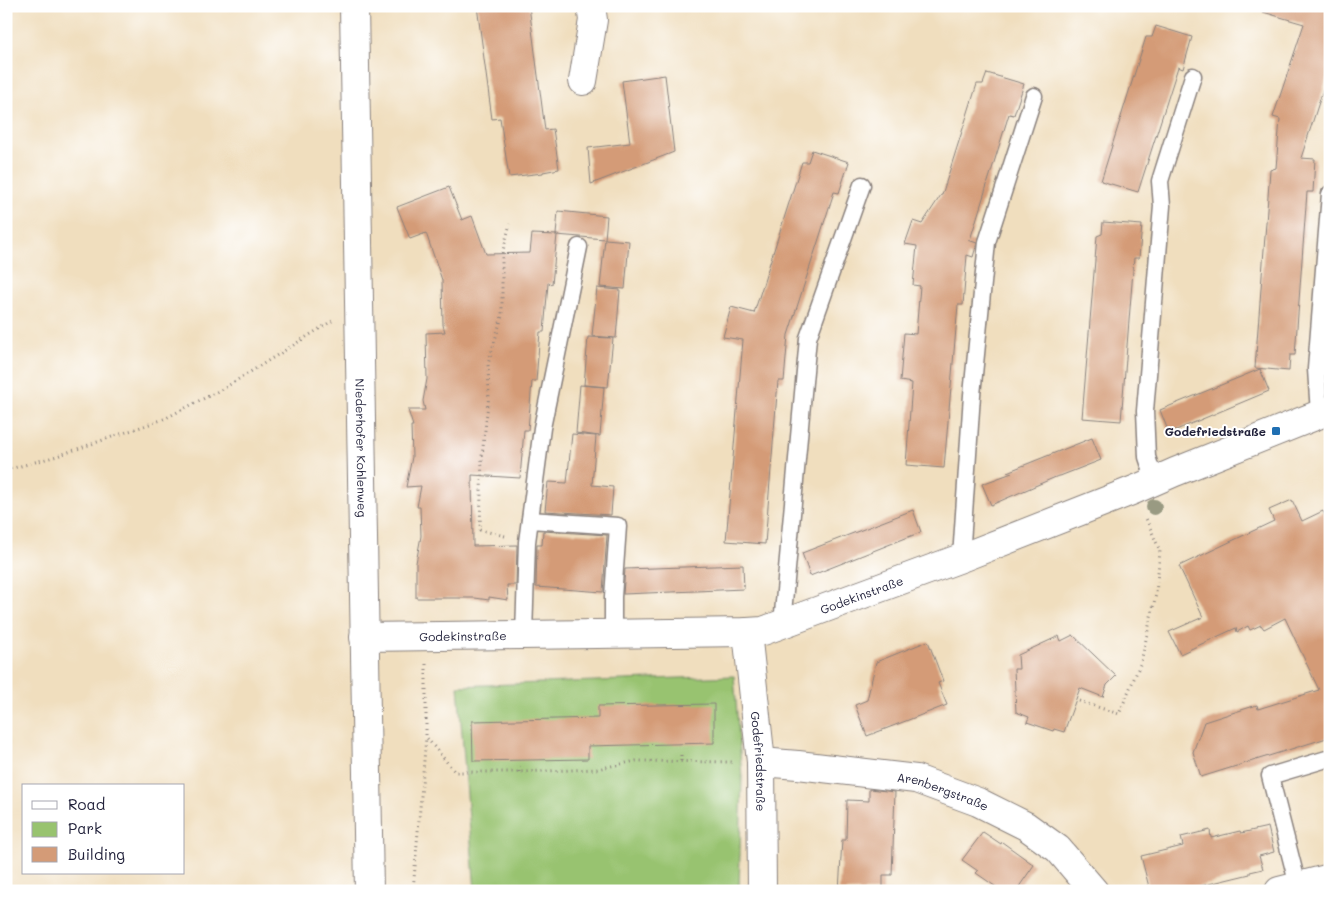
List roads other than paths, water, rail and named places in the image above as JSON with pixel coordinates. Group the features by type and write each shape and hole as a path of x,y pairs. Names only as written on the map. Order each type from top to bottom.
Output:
{"street":[{"name":"Niederhofer Kohlenweg","path":"354,6 369,891"},
{"path":"583,81 593,20 591,6"},
{"name":"Godekinstraße","path":"364,637 747,632 763,630 961,558 1324,412"},
{"name":"Godefriedstraße","path":"747,632 761,762 762,891"},
{"name":"Arenbergstraße","path":"761,762 916,779 978,802 1026,826 1058,849 1094,891"},
{"path":"1288,888 1330,878"}],"lane":[{"path":"1144,486 1147,457 1145,411 1162,206 1160,180 1193,76"},
{"path":"961,558 972,395 987,242 1034,96"},
{"path":"782,624 808,338 862,184"},
{"path":"1324,412 1316,369 1330,194"},
{"path":"524,634 527,542 542,428 579,247"},
{"path":"530,520 618,526 613,597 613,633"},
{"path":"1288,888 1270,776 1330,758"}],"place":[{"name":"Godefriedstraße","path":"1276,431"}]}
